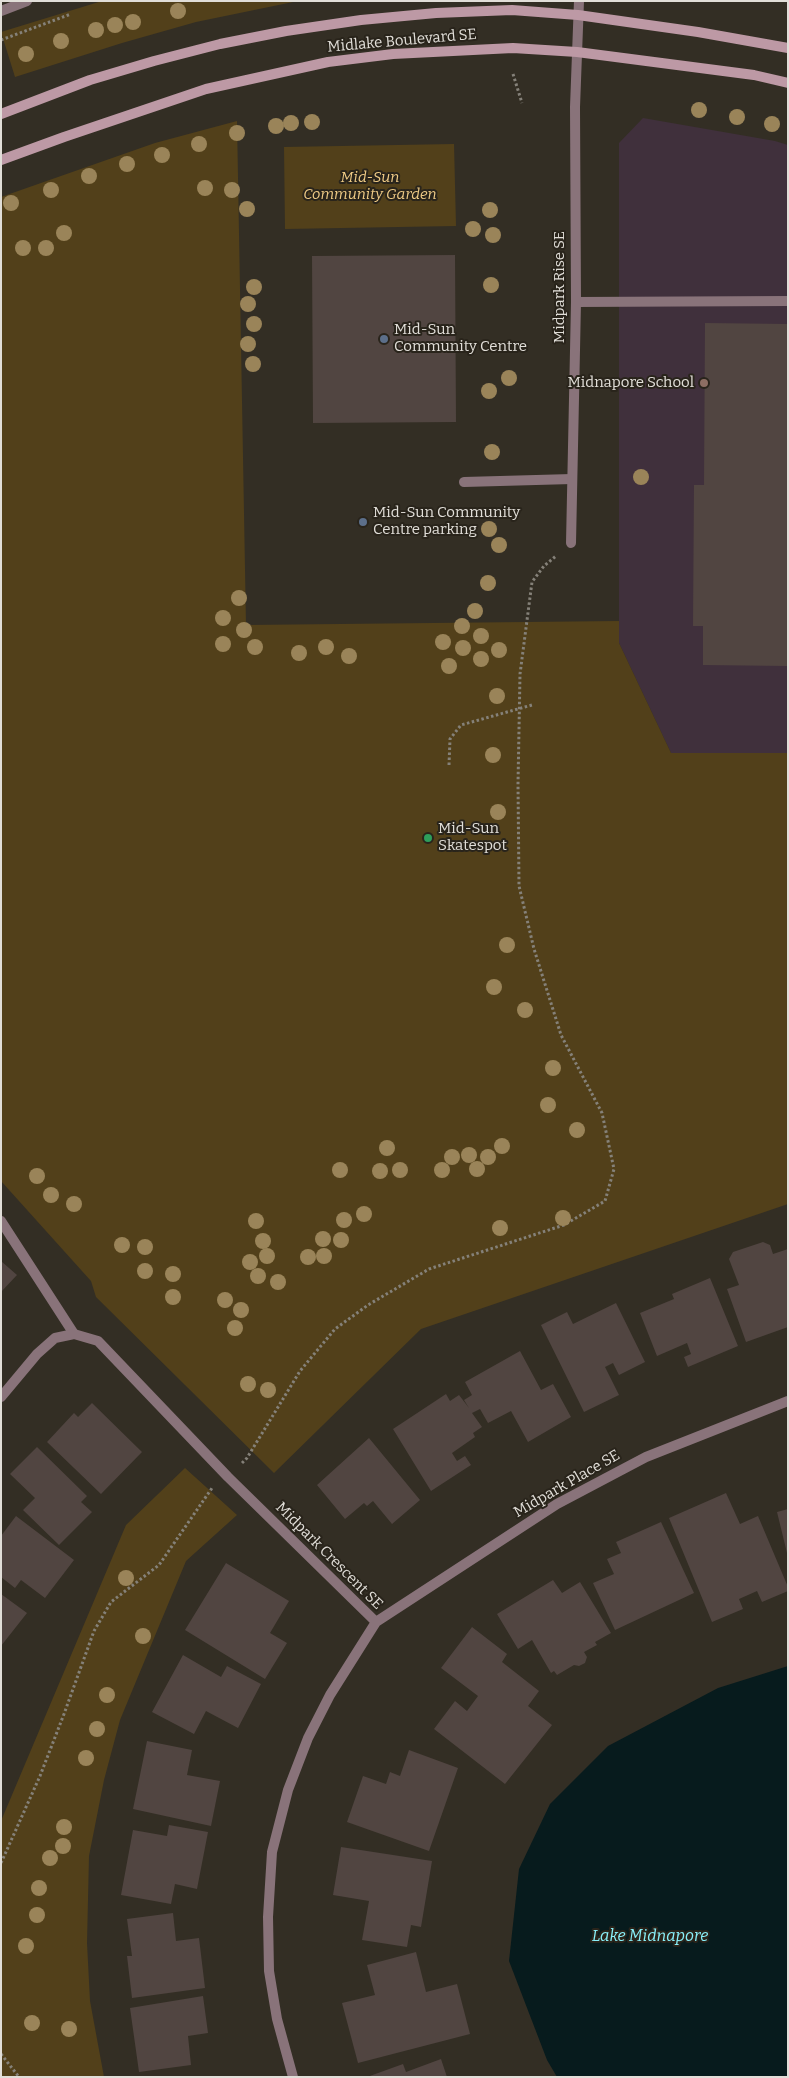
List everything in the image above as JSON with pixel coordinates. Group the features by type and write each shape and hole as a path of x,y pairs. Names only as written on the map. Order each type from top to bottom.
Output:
{"street":[{"path":"1,11 27,1"},
{"name":"Midpark Rise SE","path":"571,543 576,302 575,107 579,1"},
{"name":"Midlake Boulevard SE","path":"1,114 90,80 220,44 286,31 361,20 436,13 512,10 578,15 698,32 788,48"},
{"name":"Midlake Boulevard SE","path":"1,160 64,136 206,89 328,62 393,54 513,48 577,52 745,74 788,83"},
{"path":"576,302 788,301"},
{"path":"464,482 572,479"},
{"path":"1,1221 74,1334 55,1338 37,1354 1,1397"},
{"name":"Midpark Crescent SE","path":"74,1334 98,1341 228,1477 376,1622 330,1695 308,1738 288,1790 272,1852 268,1917 269,1971 277,2019 292,2077"},
{"name":"Midpark Place SE","path":"376,1622 557,1504 630,1465 713,1429 788,1402"}],"path":[{"path":"1,40 71,14"},
{"path":"513,74 522,103"},
{"path":"1,1864 50,1749 94,1631 111,1602 159,1565 210,1490 228,1477 247,1458 300,1371 335,1329 368,1305 429,1269 564,1224 605,1201 614,1168 602,1114 561,1035 534,950 519,886 520,674 532,582 544,566 571,543"},
{"path":"449,765 450,738 461,725 532,705"},
{"path":"1,2054 19,2077"}],"shaded area":[{"name":"Midnapore School","path":"643,118 775,141 788,145 788,753 671,753 619,643 619,143"}],"green space":[{"path":"102,1 298,1 196,22 15,77 1,32"},
{"path":"237,121 246,625 619,621 619,643 671,753 788,753 788,1204 421,1329 274,1473 96,1297 91,1281 1,1181 1,197 155,143"},
{"name":"Mid-Sun Community Garden","path":"454,144 456,226 285,229 284,147"},
{"path":"185,1468 237,1515 186,1561 120,1720 104,1780 89,1856 87,1943 90,2001 104,2077 1,2077 1,1821 126,1525"}],"water":[{"name":"Lake Midnapore","path":"788,1666 788,2077 557,2077 547,2060 509,1961 519,1869 550,1804 608,1746 718,1688"}],"building":[{"name":"Mid-Sun Community Centre","path":"455,255 456,422 313,423 312,256"},
{"path":"705,323 787,324 788,666 703,665 703,626 693,626 694,485 704,485"},
{"path":"763,1242 770,1245 773,1254 788,1249 788,1327 746,1342 727,1289 739,1285 729,1259 733,1252"},
{"path":"1,1261 17,1275 1,1292"},
{"path":"710,1278 738,1346 688,1367 684,1357 691,1354 687,1343 657,1356 640,1313 674,1299 672,1294"},
{"path":"616,1303 645,1362 619,1375 613,1363 605,1367 619,1395 584,1412 541,1325 567,1312 573,1324"},
{"path":"520,1351 541,1390 553,1384 571,1417 528,1442 511,1411 488,1423 480,1409 472,1413 482,1427 473,1433 475,1437 452,1453 457,1461 465,1456 471,1465 431,1491 393,1429 446,1394 450,1401 459,1395 469,1408 464,1400 472,1395 465,1382"},
{"path":"92,1403 142,1452 101,1494 47,1442 74,1413 78,1417"},
{"path":"369,1438 420,1500 392,1524 373,1501 367,1506 364,1503 345,1519 317,1485"},
{"path":"37,1447 87,1496 81,1502 92,1512 59,1545 23,1510 35,1498 10,1474"},
{"path":"726,1493 740,1524 758,1516 788,1591 762,1602 757,1591 739,1599 743,1609 712,1622 669,1518"},
{"path":"788,1509 788,1553 787,1553 777,1512"},
{"path":"16,1516 74,1560 45,1598 21,1580 15,1588 1,1577 1,1536"},
{"path":"661,1522 694,1593 615,1630 593,1583 614,1574 607,1559 621,1553 616,1542"},
{"path":"226,1563 289,1601 270,1633 287,1643 265,1679 185,1630"},
{"path":"553,1580 562,1593 580,1582 611,1633 595,1642 597,1645 584,1652 587,1657 585,1663 579,1666 574,1665 557,1675 554,1671 551,1673 532,1640 518,1649 497,1614"},
{"path":"1,1594 27,1613 1,1646"},
{"path":"472,1627 507,1654 502,1662 539,1691 528,1706 552,1725 505,1784 434,1729 455,1701 467,1711 478,1696 441,1668"},
{"path":"183,1655 221,1677 227,1666 261,1684 238,1728 206,1711 194,1734 152,1712"},
{"path":"147,1741 192,1750 187,1775 220,1781 211,1826 133,1809"},
{"path":"409,1750 458,1768 429,1851 347,1822 363,1776 386,1784 390,1772 400,1776"},
{"path":"169,1825 208,1832 197,1889 175,1884 171,1904 121,1895 133,1830 167,1836"},
{"path":"341,1847 432,1861 421,1927 411,1925 407,1947 362,1940 369,1901 333,1895"},
{"path":"173,1913 176,1941 199,1938 205,1988 132,1998 127,1956 132,1956 127,1919"},
{"path":"416,1952 426,1992 457,1984 470,2034 358,2063 342,2003 375,1995 367,1965"},
{"path":"203,1996 208,2033 188,2036 191,2065 139,2072 130,2008"},
{"path":"441,2059 447,2077 367,2077 403,2064 406,2072"}],"place":[{"name":"Mid-Sun Community Centre","path":"384,339"},
{"name":"Midnapore School","path":"704,383"},
{"name":"Mid-Sun Community Centre parking","path":"363,522"},
{"name":"Mid-Sun Skatespot","path":"428,838"}]}
